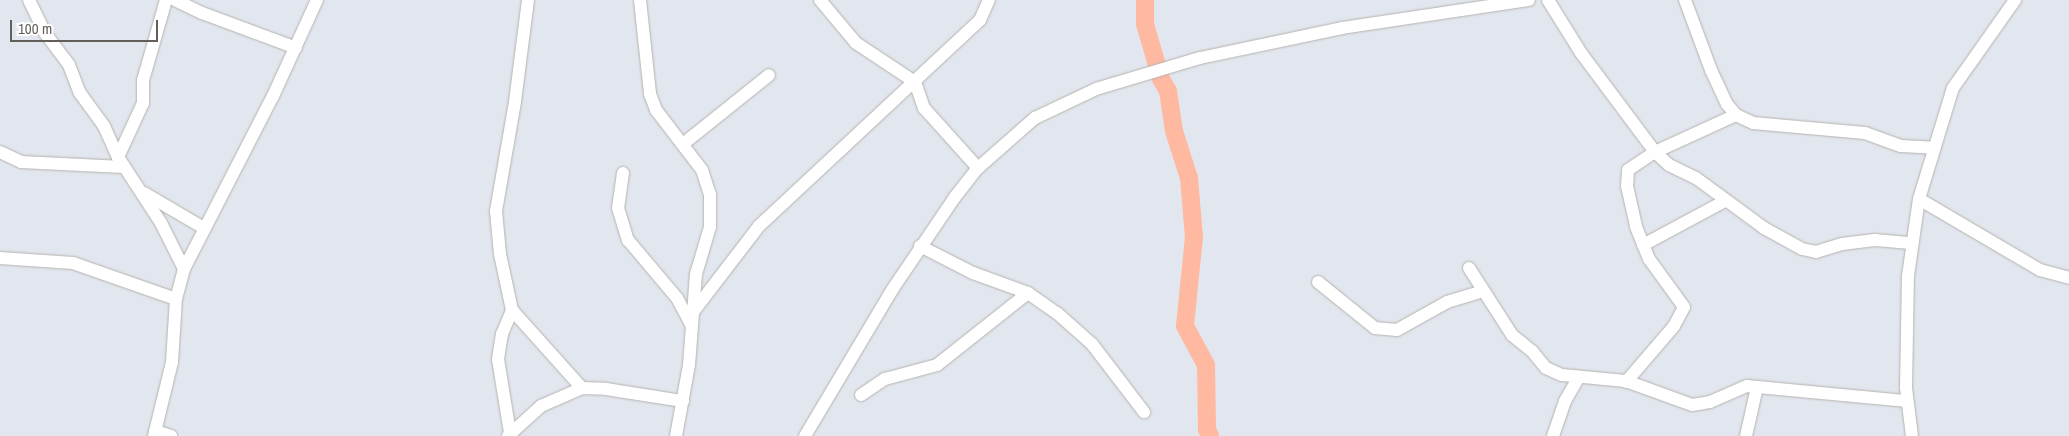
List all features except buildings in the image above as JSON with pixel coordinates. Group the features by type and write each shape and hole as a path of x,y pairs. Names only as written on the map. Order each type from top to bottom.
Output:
{"street":[{"path":"29,0 45,33 69,65 80,93 104,126 120,162 142,192 184,269"},
{"path":"120,162 143,103 143,80 166,0"},
{"path":"174,0 202,13 296,48"},
{"path":"171,436 155,433 172,362 176,299 184,269 296,48 317,0"},
{"path":"528,0 516,102 496,211 500,254 512,310 582,388"},
{"path":"640,0 650,94 656,110 702,170 710,194 710,228 696,274 683,401 676,436"},
{"path":"820,0 856,43 915,82 924,108 978,168"},
{"path":"692,319 759,226 980,20 989,0"},
{"path":"806,436 920,246 978,168 1036,118 1096,89 1200,58 1342,28 1528,0"},
{"path":"1548,0 1580,54 1655,152 1669,165 1709,187 1724,201 1802,249 1816,252 1842,244 1875,240 1911,243"},
{"path":"1685,0 1711,70 1727,104 1736,115 1753,123 1865,133 1901,146 1934,148"},
{"path":"1912,436 1906,401 1911,243 1919,199 1953,88 2015,0"},
{"path":"683,144 769,75"},
{"path":"1626,382 1683,312 1682,302 1649,259 1643,245 1636,226 1626,176 1634,164 1655,152 1736,115"},
{"path":"0,152 12,160 39,164 120,162"},
{"path":"623,173 618,208 628,240 692,319"},
{"path":"142,192 204,228"},
{"path":"1919,199 2040,270 2069,278"},
{"path":"1643,245 1724,201"},
{"path":"920,246 973,273 1028,294 1057,313 1092,344 1144,412"},
{"path":"0,258 73,262 176,299"},
{"path":"1469,268 1512,335 1532,351 1546,368 1562,375 1626,382 1692,404 1710,402 1747,386 1906,401"},
{"path":"1318,282 1375,328 1397,330 1447,302 1482,291"},
{"path":"861,395 886,378 937,365 1028,294"},
{"path":"509,435 498,359 502,334 512,310"},
{"path":"1553,436 1565,401 1580,377"},
{"path":"1746,436 1757,387"},
{"path":"509,435 541,406 582,388 606,389 683,401"}],"waterway":[{"path":"1145,0 1145,24 1161,79 1168,91 1174,131 1189,178 1194,237 1185,326 1206,365 1207,429 1210,436"}]}
